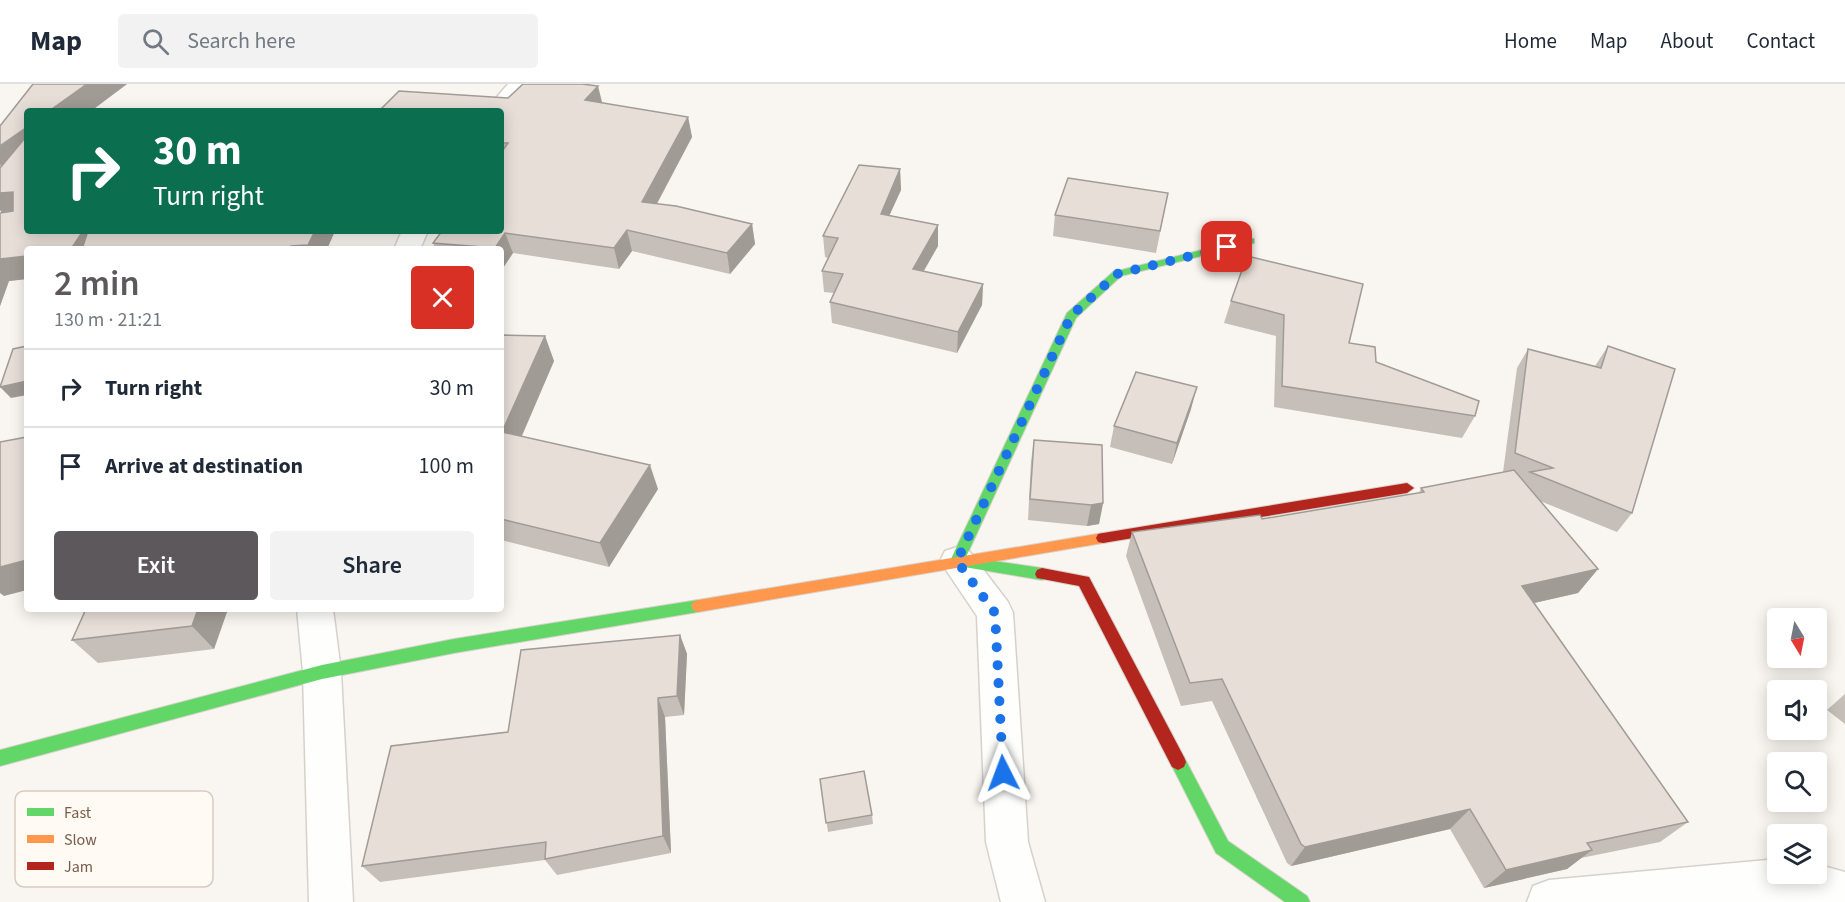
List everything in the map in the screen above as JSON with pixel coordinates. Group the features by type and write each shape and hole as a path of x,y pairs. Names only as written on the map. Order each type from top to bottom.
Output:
{"street":[{"path":"499,108 520,84"},
{"path":"957,561 1071,316 1117,274 1250,241"},
{"path":"0,758 322,672 454,646 1407,488"},
{"path":"957,561 995,613 1007,842 1023,902"},
{"path":"957,561 1084,581 1222,847 1300,902"},
{"path":"315,612 322,672 331,902"},
{"path":"1549,902 1792,879 1845,894"}],"building":[{"path":"33,84 87,84 53,108 24,108 24,129 0,146 0,126"},
{"path":"523,84 582,84 598,86 585,100 688,117 642,202 676,206 752,224 727,253 627,230 614,248 505,233 496,246 433,243 440,234 504,234 504,149 508,143 504,143 504,108 382,108 399,91 508,98"},
{"path":"24,139 24,234 81,234 73,246 24,246 24,256 0,259 0,213 13,211 13,192 0,193 0,168"},
{"path":"859,165 900,169 881,214 938,225 913,269 983,284 958,332 830,302 843,274 822,271 838,238 823,236"},
{"path":"1068,178 1168,193 1160,231 1055,215"},
{"path":"87,234 314,234 308,245 291,246 83,246"},
{"path":"1247,256 1363,284 1349,343 1375,347 1376,362 1479,401 1475,416 1282,386 1284,315 1231,301"},
{"path":"504,335 545,336 504,428"},
{"path":"1608,346 1675,369 1632,513 1530,472 1553,468 1515,453 1528,349 1601,368"},
{"path":"24,347 24,382 0,387 13,349"},
{"path":"1136,372 1197,387 1177,443 1114,426"},
{"path":"504,432 650,465 600,543 504,520"},
{"path":"24,438 24,561 0,567 0,442"},
{"path":"1034,440 1102,445 1103,503 1091,505 1030,499"},
{"path":"1514,470 1598,569 1522,586 1688,822 1587,843 1592,850 1506,870 1470,809 1305,847 1301,844 1222,679 1190,683 1132,532 1260,515 1262,519 1424,492 1421,488"},
{"path":"85,612 197,612 192,626 72,640"},
{"path":"680,635 677,696 658,698 663,836 545,859 546,842 362,866 391,746 508,732 521,650"},
{"path":"864,771 872,815 826,823 820,779"}],"traffic: fast":[{"path":"1042,574 957,561 1071,316 1117,274 1250,241"},
{"path":"0,758 322,672 454,646 698,606"},
{"path":"1178,762 1222,847 1301,902"}],"traffic: slow":[{"path":"698,606 1103,538"}],"traffic: jam":[{"path":"1103,538 1407,488"},
{"path":"1042,574 1084,581 1178,762"}],"route":[{"path":"1003,773 995,613 957,561 1071,316 1117,274 1227,247"}]}
